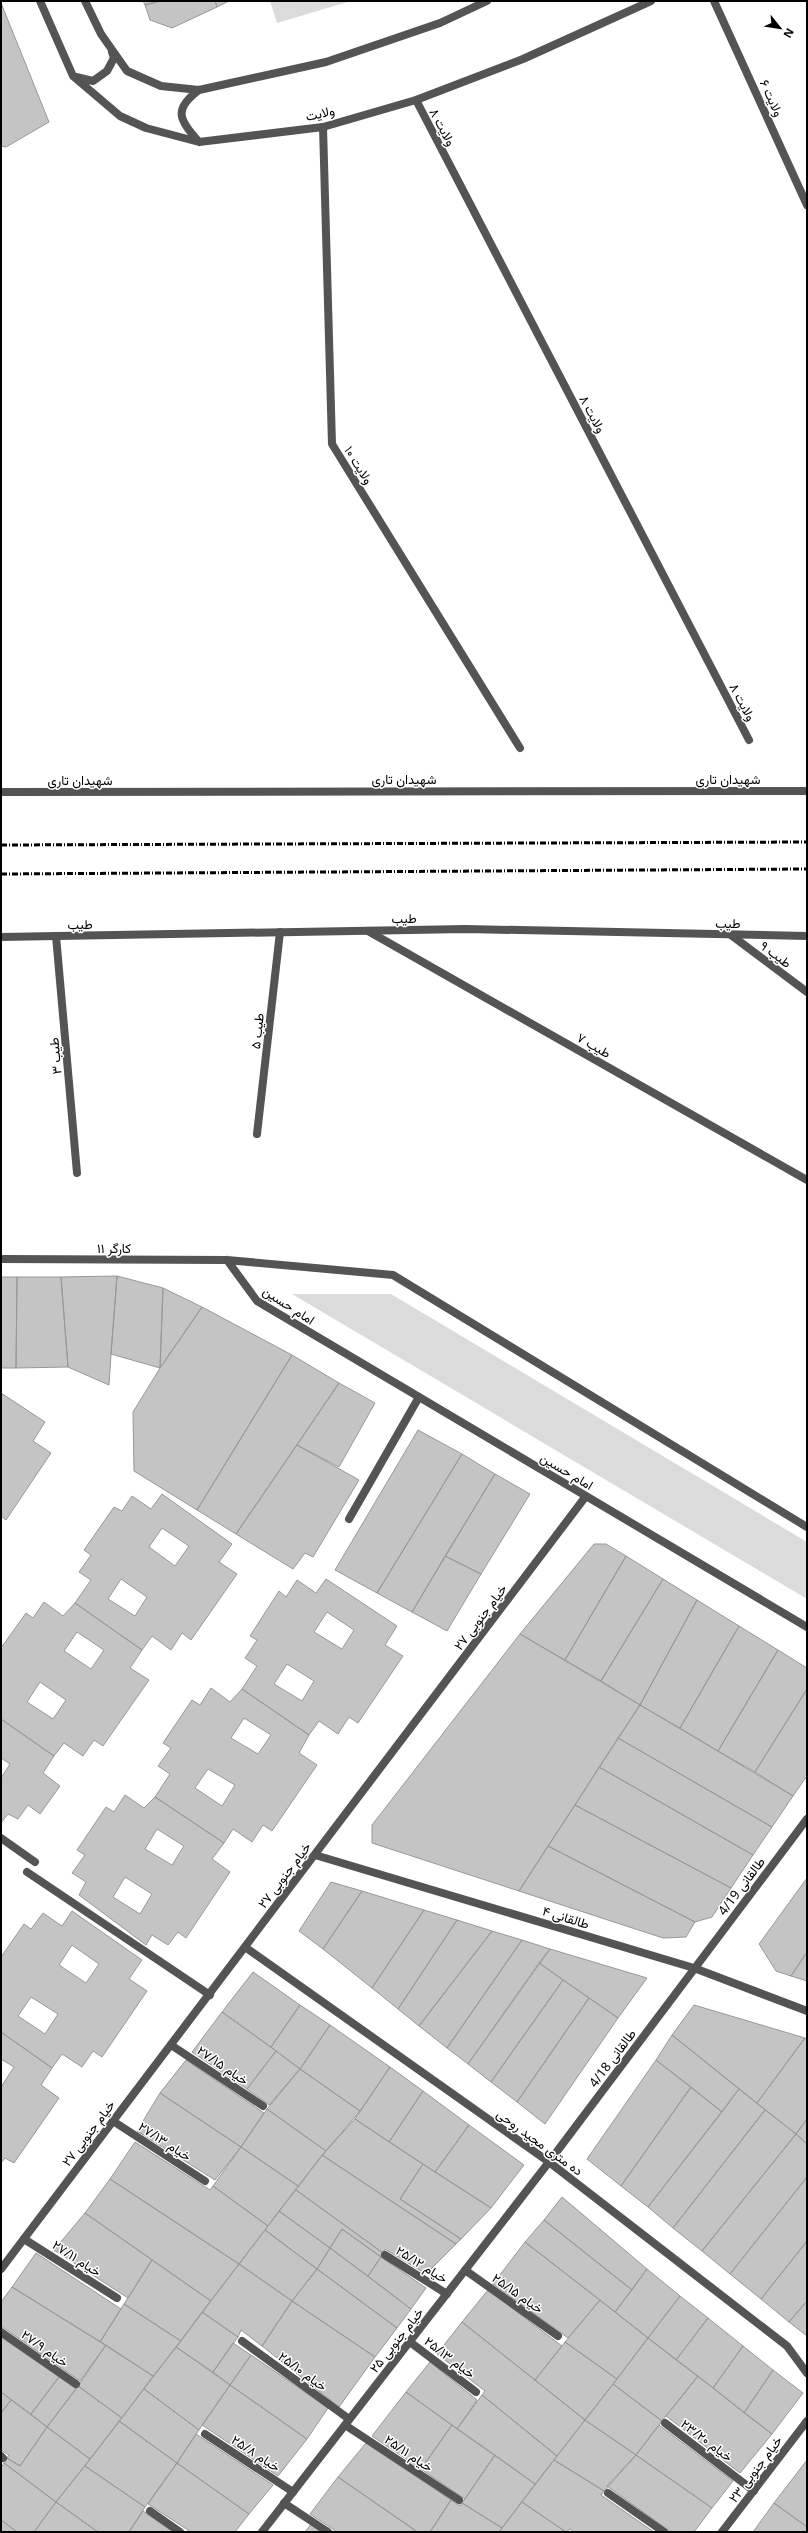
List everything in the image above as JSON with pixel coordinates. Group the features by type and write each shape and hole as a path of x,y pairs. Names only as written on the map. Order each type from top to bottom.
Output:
{"street":[{"name":"ولایت","path":"40,1 73,76 120,116 146,128 199,142 322,127 416,100 523,59 651,1"},
{"path":"84,1 101,34 127,71 160,86 199,90 326,62 440,23 488,1"},
{"name":"ولایت ۶","path":"714,1 807,205"},
{"path":"73,76 93,81 107,72 114,58 112,50"},
{"path":"199,90 185,100 180,114 184,126 199,142"},
{"name":"ولایت ۸","path":"416,100 749,740"},
{"name":"ولایت ۱۰","path":"322,127 332,444 520,748"},
{"name":"شهیدان تاری","path":"1,792 807,791"},
{"name":"طیب","path":"1,937 466,929 807,936"},
{"name":"طیب ۷","path":"368,931 807,1180"},
{"name":"طیب ۵","path":"257,1134 280,932"},
{"name":"طیب ۹","path":"731,935 807,992"},
{"name":"طیب ۳","path":"56,936 77,1173"},
{"name":"کارگر ۱۱","path":"1,1259 227,1260"},
{"name":"امام حسین","path":"227,1260 257,1301 807,1627"},
{"name":"امام حسین","path":"227,1260 393,1275 807,1527"},
{"path":"349,1520 419,1397"},
{"name":"خیام جنوبی ۲۷","path":"1,2269 210,1995 586,1496"},
{"name":"طالقانی 4/19","path":"694,1968 807,1819"},
{"path":"1,1838 35,1862"},
{"name":"طالقانی ۴","path":"315,1855 694,1968 807,2011"},
{"path":"27,1872 210,1995"},
{"name":"ده متری مجید روحی","path":"245,1947 549,2162 787,2346 807,2373"},
{"name":"طالقانی 4/18","path":"549,2162 694,1968"},
{"name":"خیام ۲۷/۱۵","path":"171,2045 262,2106"},
{"name":"خیام ۲۷/۱۳","path":"113,2121 205,2181"},
{"name":"خیام جنوبی ۲۵","path":"262,2532 549,2162"},
{"name":"خیام ۲۷/۱۱","path":"24,2239 117,2298"},
{"name":"خیام ۲۵/۱۲","path":"386,2255 447,2294"},
{"name":"خیام ۲۵/۱۵","path":"465,2270 558,2336"},
{"name":"خیام ۲۷/۹","path":"1,2332 76,2384"},
{"name":"خیام ۲۵/۱۰","path":"242,2341 347,2422"},
{"name":"خیام ۲۵/۱۳","path":"410,2342 476,2392"},
{"name":"خیام جنوبی ۲۳","path":"722,2532 807,2421"},
{"name":"خیام ۲۵/۱۱","path":"347,2422 459,2500"},
{"name":"خیام ۲۳/۲۰","path":"665,2423 754,2491"},
{"name":"خیام ۲۵/۸","path":"205,2434 293,2492"},
{"path":"608,2493 664,2532"},
{"path":"284,2503 328,2532"},
{"path":"150,2511 180,2532"}],"shaded area":[{"path":"270,1 351,1 277,23"},
{"path":"292,1294 391,1294 807,1542 807,1599"}],"building":[{"path":"143,1 160,1 145,5"},
{"path":"160,1 215,1 217,7 172,28 150,20 145,5"},
{"path":"215,1 229,1 217,7"},
{"path":"1,3 49,122 6,147 1,146"},
{"path":"117,1276 163,1288 160,1368 111,1354"},
{"path":"117,1276 109,1385 68,1367 61,1277"},
{"path":"1,1277 17,1277 16,1368 1,1368"},
{"path":"17,1277 61,1277 68,1367 16,1368"},
{"path":"163,1288 202,1307 160,1368"},
{"path":"202,1307 292,1355 197,1510 134,1471 133,1412 160,1368"},
{"path":"292,1355 339,1383 236,1534 197,1510"},
{"path":"339,1383 375,1403 339,1467 297,1445"},
{"path":"1,1393 45,1422 33,1441 51,1453 6,1520 1,1516"},
{"path":"418,1430 462,1454 377,1593 335,1570"},
{"path":"297,1445 359,1480 313,1557 305,1553 293,1569 236,1534"},
{"path":"462,1454 495,1474 412,1612 377,1593"},
{"path":"495,1474 530,1494 481,1574 445,1556"},
{"path":"162,1494 232,1544 219,1562 237,1574 191,1640 182,1633 171,1650 152,1636 142,1650 75,1603 91,1580 79,1572 91,1555 84,1550 114,1507 122,1511 132,1496 151,1509","holes":["162,1528 189,1546 175,1566 149,1547","121,1579 147,1597 135,1616 108,1599"]},
{"path":"594,1544 606,1544 626,1556 565,1660 520,1634"},
{"path":"445,1556 481,1574 447,1631 412,1612"},
{"path":"626,1556 663,1579 601,1681 565,1660"},
{"path":"326,1579 397,1626 385,1645 403,1656 358,1723 349,1717 338,1734 319,1721 309,1735 242,1689 257,1666 245,1658 257,1640 250,1636 279,1591 286,1597 297,1580 316,1593","holes":["327,1612 354,1630 342,1649 314,1632","287,1664 314,1681 302,1701 274,1684"]},
{"path":"663,1579 697,1600 640,1705 601,1681"},
{"path":"697,1600 739,1626 680,1728 640,1705"},
{"path":"44,1602 63,1616 75,1603 142,1650 130,1668 149,1680 103,1746 94,1740 83,1756 64,1743 54,1756 1,1719 1,1648 26,1613 33,1618","holes":["77,1632 104,1650 91,1669 64,1651","40,1682 66,1700 53,1719 27,1702"]},
{"path":"739,1626 778,1650 718,1751 680,1728"},
{"path":"520,1634 640,1705 519,1891 372,1843 372,1825"},
{"path":"778,1650 807,1668 807,1689 755,1772 718,1751"},
{"path":"211,1688 230,1702 242,1689 309,1735 299,1753 317,1765 272,1831 263,1825 252,1842 233,1829 224,1843 155,1797 170,1774 158,1766 171,1748 163,1743 192,1700 200,1705","holes":["244,1718 271,1735 258,1754 231,1738","208,1769 235,1785 222,1806 195,1788"]},
{"path":"807,1689 807,1776 793,1796 755,1772"},
{"path":"640,1705 793,1796 772,1827 618,1738"},
{"path":"1,1719 54,1756 43,1773 60,1786 40,1814 28,1805 18,1819 8,1814 1,1823 1,1778 10,1764 1,1758"},
{"path":"618,1738 772,1827 753,1855 599,1767"},
{"path":"599,1767 753,1855 731,1888 575,1805"},
{"path":"125,1795 144,1808 155,1797 224,1843 212,1859 230,1872 186,1938 178,1932 168,1945 152,1935 146,1945 79,1895 86,1882 72,1873 85,1855 77,1850 106,1807 114,1812","holes":["157,1829 184,1846 172,1865 145,1849","125,1877 152,1894 140,1914 113,1897"]},
{"path":"575,1805 731,1888 712,1917 695,1922 548,1846"},
{"path":"548,1846 695,1922 686,1937 663,1938 519,1891"},
{"path":"807,1878 807,1952 791,1976 776,1971 759,1944"},
{"path":"331,1882 362,1891 323,1949 299,1931"},
{"path":"362,1891 424,1910 372,1988 323,1949"},
{"path":"424,1910 457,1920 398,2009 372,1988"},
{"path":"72,1911 142,1960 129,1979 147,1991 102,2057 93,2051 82,2067 62,2054 52,2068 1,2032 1,1957 24,1924 31,1929 43,1913 62,1926","holes":["72,1945 99,1964 86,1983 59,1965","31,1997 58,2014 45,2034 18,2016"]},
{"path":"457,1920 492,1931 419,2026 398,2009"},
{"path":"492,1931 522,1940 447,2048 419,2026"},
{"path":"522,1940 550,1949 468,2064 447,2048"},
{"path":"550,1949 647,1978 618,2018 539,1963"},
{"path":"807,1952 807,1981 791,1976"},
{"path":"539,1963 563,1980 491,2082 468,2064"},
{"path":"253,1972 300,2005 271,2047 222,2012"},
{"path":"563,1980 589,1998 517,2102 491,2082"},
{"path":"589,1998 618,2018 545,2124 517,2102"},
{"path":"300,2005 330,2025 300,2069 271,2047"},
{"path":"694,2005 805,2038 757,2103 672,2035"},
{"path":"222,2012 276,2051 247,2089 192,2052"},
{"path":"330,2025 390,2067 360,2111 300,2069"},
{"path":"1,2032 52,2068 41,2085 59,2098 14,2163 5,2158 1,2163 1,2087 14,2067 1,2059"},
{"path":"672,2035 739,2089 722,2112 656,2060"},
{"path":"805,2038 807,2039 807,2119 796,2134 757,2103"},
{"path":"276,2051 300,2069 269,2105 247,2089"},
{"path":"186,2060 264,2113 241,2147 160,2093"},
{"path":"656,2060 691,2087 621,2186 587,2159"},
{"path":"390,2067 423,2091 389,2142 355,2119"},
{"path":"300,2069 360,2111 326,2151 267,2109"},
{"path":"691,2087 722,2112 648,2207 621,2186"},
{"path":"739,2089 765,2110 673,2228 648,2207"},
{"path":"423,2091 469,2125 435,2172 389,2142"},
{"path":"160,2093 241,2147 215,2180 137,2131"},
{"path":"267,2109 326,2151 298,2186 241,2147"},
{"path":"765,2110 796,2134 702,2251 673,2228"},
{"path":"355,2119 423,2164 400,2199 461,2239 456,2244 322,2155"},
{"path":"807,2119 807,2144 796,2134"},
{"path":"469,2125 524,2165 491,2208 435,2172"},
{"path":"796,2134 807,2144 807,2177 730,2274 702,2251"},
{"path":"135,2142 210,2190 213,2186 268,2226 239,2264 110,2179"},
{"path":"241,2147 298,2186 268,2226 213,2186"},
{"path":"322,2155 456,2244 426,2274 385,2249 383,2253 296,2190"},
{"path":"423,2164 491,2208 461,2239 400,2199"},
{"path":"807,2177 807,2241 761,2299 730,2274"},
{"path":"110,2179 239,2264 211,2301 85,2213"},
{"path":"296,2190 383,2253 381,2257 342,2229 330,2248 279,2211"},
{"path":"562,2197 647,2269 632,2290 544,2220"},
{"path":"279,2211 330,2248 317,2269 265,2230"},
{"path":"85,2213 152,2260 128,2298 54,2250"},
{"path":"544,2220 632,2290 615,2312 525,2242"},
{"path":"342,2229 381,2257 368,2276 330,2248"},
{"path":"265,2230 317,2269 292,2301 239,2264"},
{"path":"807,2241 807,2301 789,2322 761,2299"},
{"path":"525,2242 600,2300 568,2338 493,2284"},
{"path":"330,2248 411,2309 397,2328 317,2269"},
{"path":"36,2253 121,2309 100,2342 12,2287"},
{"path":"381,2257 426,2288 411,2309 368,2276"},
{"path":"152,2260 211,2301 181,2341 124,2304"},
{"path":"239,2264 292,2301 262,2346 241,2330 238,2337 202,2312"},
{"path":"317,2269 397,2328 375,2357 292,2301"},
{"path":"647,2269 680,2296 648,2338 615,2312"},
{"path":"12,2287 106,2345 80,2381 1,2326 1,2302"},
{"path":"488,2290 562,2346 535,2380 462,2322"},
{"path":"680,2296 708,2318 676,2360 648,2338"},
{"path":"600,2300 648,2338 617,2379 565,2342"},
{"path":"292,2301 375,2357 339,2407 262,2346"},
{"path":"807,2301 807,2336 789,2322"},
{"path":"124,2304 181,2341 153,2376 100,2342"},
{"path":"202,2312 238,2337 213,2372 176,2347"},
{"path":"708,2318 743,2346 713,2388 676,2360"},
{"path":"462,2322 585,2420 557,2456 482,2395 485,2391 437,2354"},
{"path":"1,2337 59,2377 31,2414 1,2392"},
{"path":"648,2338 698,2376 662,2421 613,2384"},
{"path":"565,2342 617,2379 585,2420 535,2380"},
{"path":"233,2343 251,2355 230,2385 213,2372"},
{"path":"106,2345 153,2376 122,2418 78,2386"},
{"path":"743,2346 773,2370 744,2413 713,2388"},
{"path":"176,2347 230,2385 199,2430 144,2389"},
{"path":"251,2355 328,2408 307,2439 230,2385"},
{"path":"430,2362 477,2400 457,2429 406,2392"},
{"path":"773,2370 803,2393 772,2434 744,2413"},
{"path":"698,2376 772,2434 740,2473 666,2416"},
{"path":"59,2377 76,2389 47,2427 31,2414"},
{"path":"613,2384 662,2421 636,2455 585,2420"},
{"path":"230,2385 307,2439 278,2476 202,2425"},
{"path":"78,2386 122,2418 90,2459 47,2427"},
{"path":"144,2389 199,2430 177,2463 119,2421"},
{"path":"1,2392 11,2400 1,2413"},
{"path":"406,2392 452,2425 421,2469 372,2436"},
{"path":"482,2395 557,2456 535,2484 457,2429"},
{"path":"11,2400 47,2427 20,2466 7,2458 9,2455 1,2450 1,2413"},
{"path":"585,2420 636,2455 604,2491 554,2460"},
{"path":"119,2421 177,2463 145,2507 85,2466"},
{"path":"452,2425 495,2455 465,2499 421,2469"},
{"path":"659,2425 733,2481 712,2508 636,2455"},
{"path":"47,2427 90,2459 56,2502 4,2463 7,2458 20,2466"},
{"path":"196,2434 273,2485 249,2514 177,2463"},
{"path":"366,2443 451,2500 430,2532 417,2532 338,2477"},
{"path":"495,2455 535,2484 502,2528 462,2503"},
{"path":"636,2455 712,2508 694,2532 671,2532 607,2486"},
{"path":"554,2460 604,2491 601,2495 654,2532 574,2532 570,2529 566,2532 522,2502"},
{"path":"807,2460 807,2527 774,2503"},
{"path":"4,2463 56,2502 34,2532 17,2532 1,2520 1,2468"},
{"path":"177,2463 249,2514 235,2532 191,2532 148,2504"},
{"path":"85,2466 145,2507 129,2532 98,2532 56,2502"},
{"path":"338,2477 415,2530 413,2532 337,2532 310,2514"},
{"path":"451,2500 460,2506 462,2503 502,2528 499,2532 430,2532"},
{"path":"56,2502 98,2532 34,2532"},
{"path":"522,2502 566,2532 499,2532"},
{"path":"774,2503 807,2527 807,2532 753,2532"},
{"path":"143,2511 173,2532 129,2532"},
{"path":"1,2520 17,2532 1,2532"},
{"path":"311,2524 323,2532 305,2532"}],"railway":[{"path":"1,845 807,842"},
{"path":"1,874 807,869"}]}
